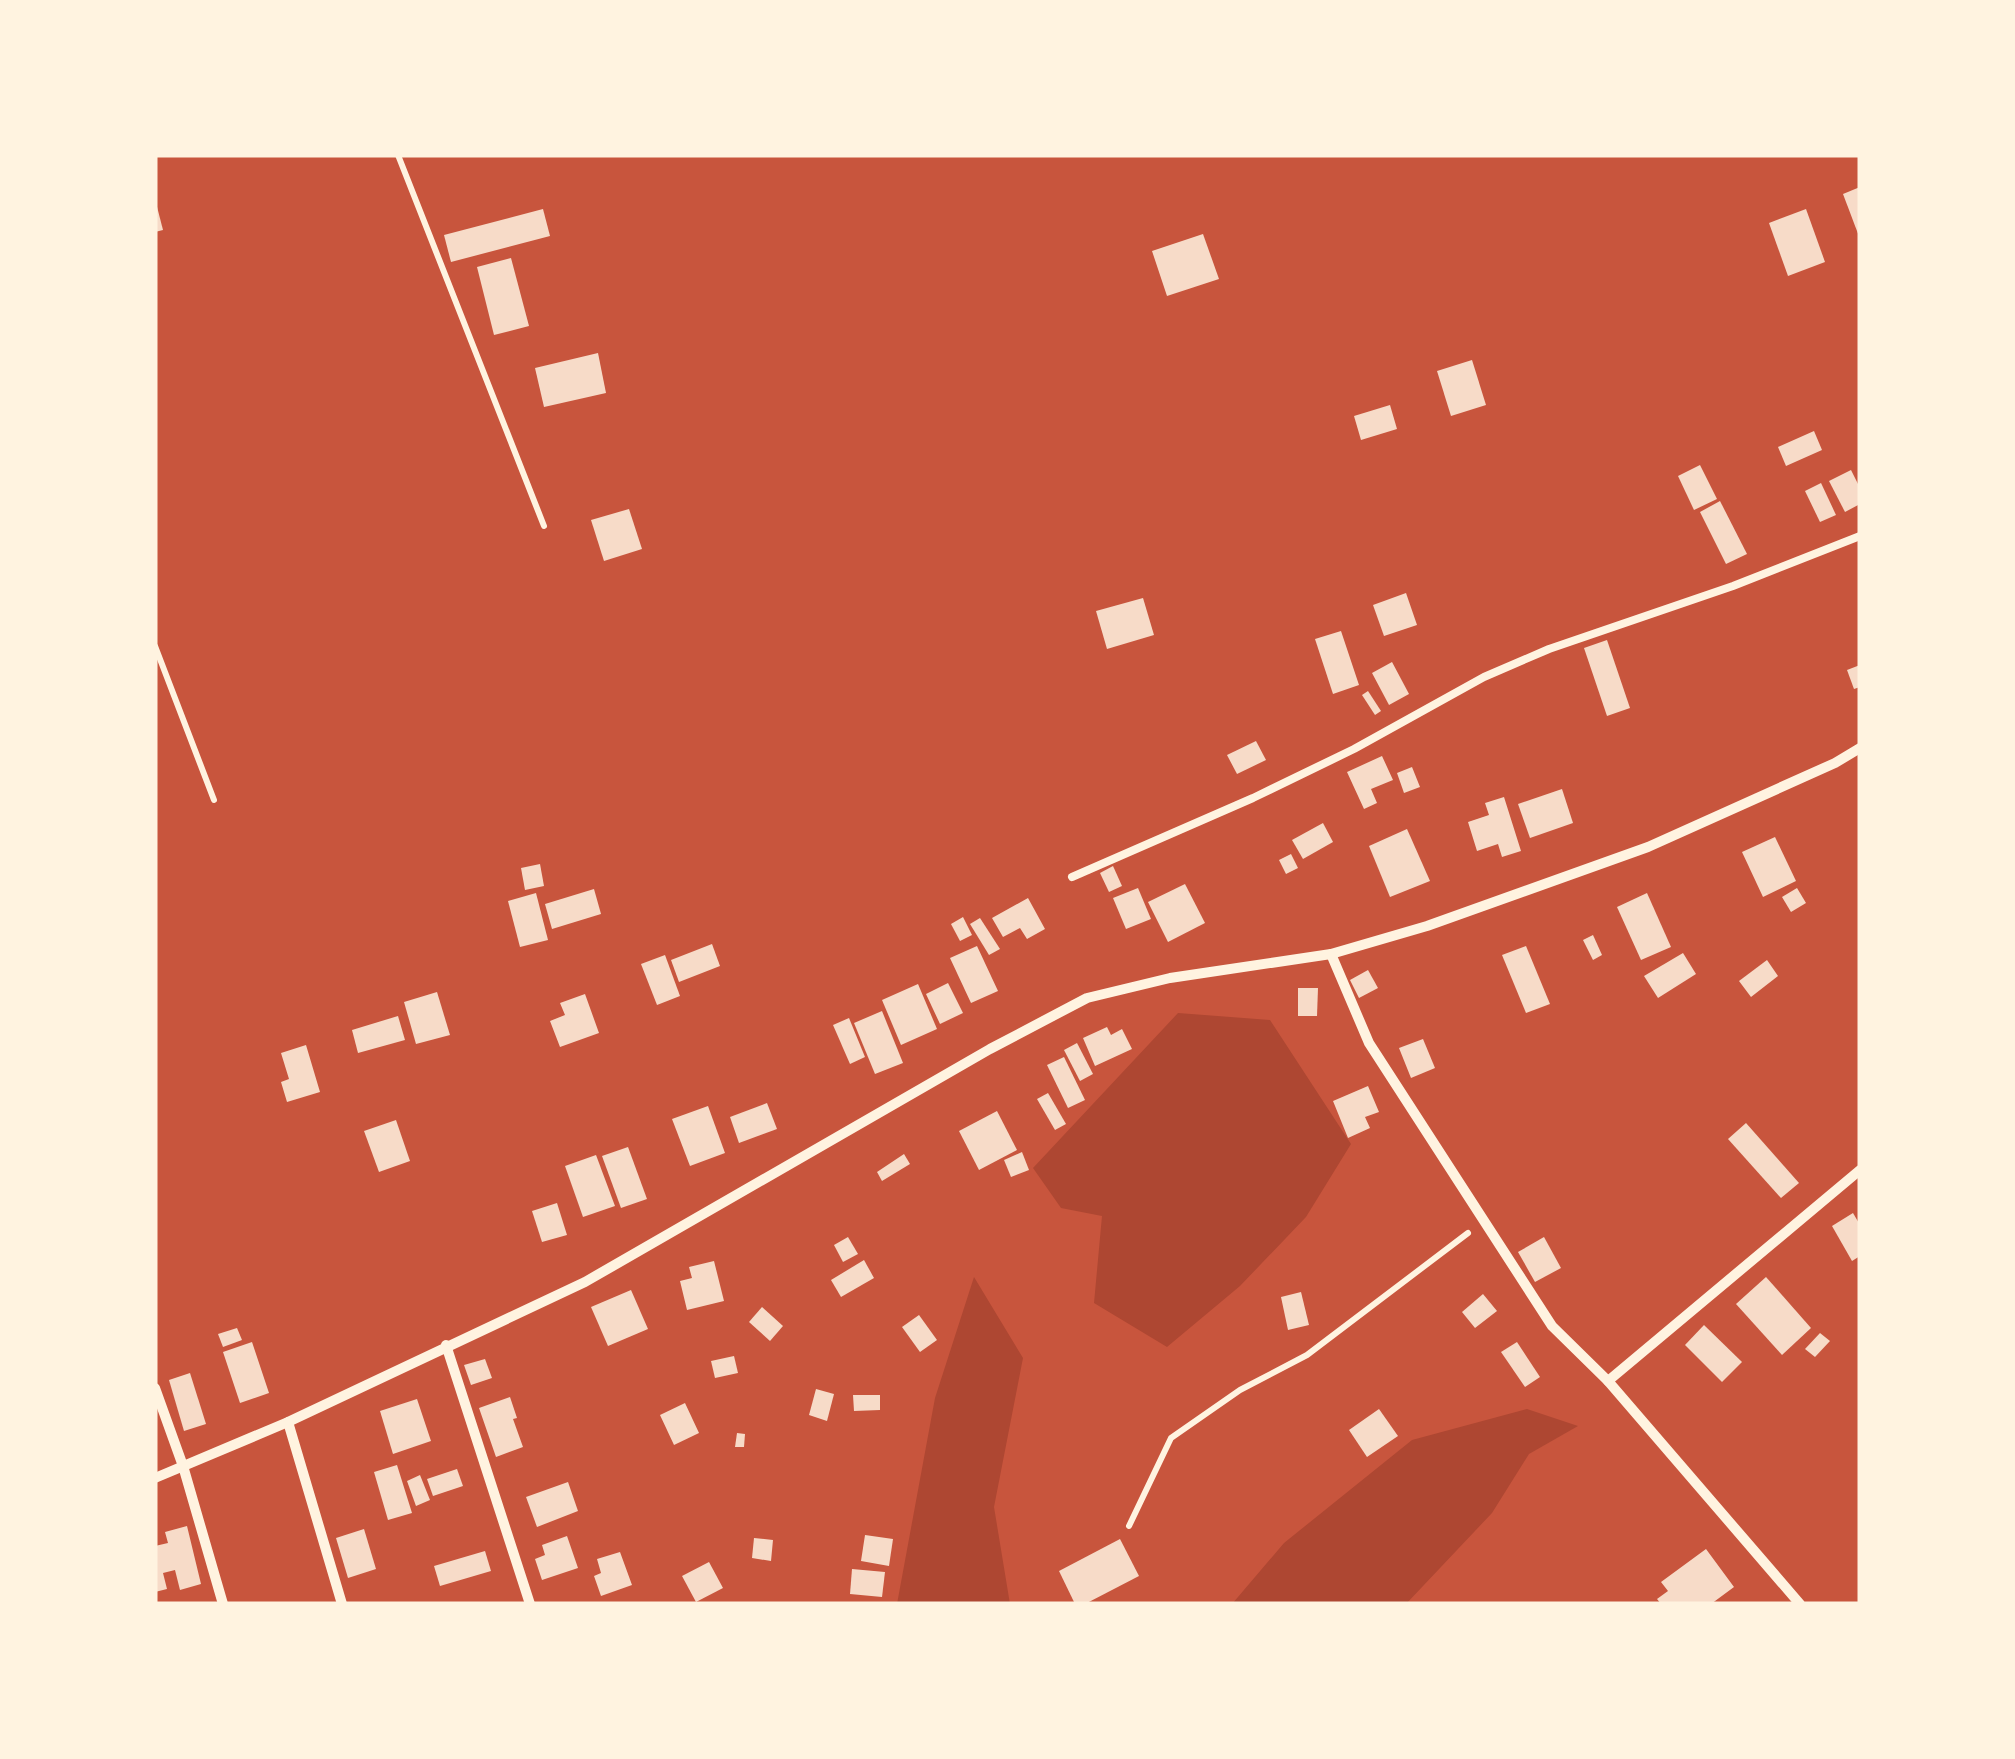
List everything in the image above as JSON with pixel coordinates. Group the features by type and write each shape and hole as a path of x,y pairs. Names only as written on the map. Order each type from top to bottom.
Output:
{"street":[{"path":"155,1478 288,1422 585,1282 990,1049 1087,998 1170,978 1331,954 1427,926 1648,846 1835,763 1860,748"},
{"path":"1331,954 1369,1043 1552,1326 1608,1381 1800,1604"},
{"path":"1608,1381 1860,1170"},
{"path":"446,1345 530,1604"},
{"path":"155,1388 183,1466 223,1604"},
{"path":"288,1422 342,1604"}],"lane":[{"path":"1072,878 1304,774 1484,677 1548,649 1733,586 1860,536"}],"path":[{"path":"398,155 544,526"},
{"path":"155,646 214,800"},
{"path":"1129,1526 1171,1438 1240,1390 1308,1355 1485,1221"}],"shaded area":[{"path":"1178,1013 1270,1020 1351,1144 1306,1217 1240,1286 1167,1347 1094,1303 1102,1216 1061,1208 1033,1168"},
{"path":"974,1277 1023,1358 994,1507 1010,1604 897,1604 935,1398"},
{"path":"1527,1409 1578,1426 1529,1454 1492,1513 1406,1604 1232,1604 1284,1543 1412,1440"}],"building":[{"path":"1860,187 1860,239 1843,194"},
{"path":"155,199 163,230 155,232"},
{"path":"543,209 550,236 451,262 444,235"},
{"path":"1806,209 1825,262 1788,276 1769,223"},
{"path":"1203,234 1219,279 1167,296 1152,251"},
{"path":"511,258 529,326 494,335 477,267"},
{"path":"598,353 606,393 544,407 535,368"},
{"path":"1472,360 1486,405 1451,416 1437,371"},
{"path":"1390,405 1397,429 1361,440 1354,416"},
{"path":"1814,431 1822,450 1786,466 1778,447"},
{"path":"1700,465 1717,499 1694,510 1678,476"},
{"path":"1851,470 1860,488 1860,504 1845,512 1829,481"},
{"path":"1821,483 1836,515 1820,522 1805,491"},
{"path":"1720,501 1747,554 1726,564 1700,512"},
{"path":"629,509 642,549 604,561 591,520"},
{"path":"1406,593 1417,625 1384,636 1373,605"},
{"path":"1143,598 1154,635 1107,649 1096,611"},
{"path":"1341,631 1359,685 1333,694 1315,639"},
{"path":"1607,640 1630,708 1607,716 1584,648"},
{"path":"1392,662 1409,694 1389,705 1372,673"},
{"path":"1860,665 1860,687 1854,689 1847,670"},
{"path":"1368,691 1381,711 1375,715 1362,695"},
{"path":"1256,741 1266,760 1237,774 1227,755"},
{"path":"1382,756 1393,780 1371,789 1377,803 1364,809 1347,772"},
{"path":"1412,767 1420,787 1404,793 1397,773"},
{"path":"1562,789 1573,823 1530,838 1518,804"},
{"path":"1504,797 1521,851 1502,857 1498,844 1477,851 1468,822 1489,815 1485,803"},
{"path":"1323,823 1333,842 1303,859 1292,840"},
{"path":"1407,829 1430,881 1390,897 1369,846"},
{"path":"1775,837 1796,881 1763,897 1742,852"},
{"path":"1291,854 1298,868 1286,874 1279,860"},
{"path":"540,864 544,886 525,890 521,868"},
{"path":"1113,866 1122,886 1109,892 1100,873"},
{"path":"1185,884 1205,923 1168,942 1148,902"},
{"path":"1138,888 1151,919 1126,929 1113,898"},
{"path":"1797,888 1806,903 1791,912 1782,897"},
{"path":"594,889 601,914 552,929 545,904"},
{"path":"536,893 548,940 520,947 508,901"},
{"path":"1647,893 1671,947 1641,960 1617,907"},
{"path":"1028,898 1045,929 1027,939 1020,928 1003,937 992,918"},
{"path":"963,917 972,935 960,941 951,924"},
{"path":"980,918 1000,949 989,955 970,924"},
{"path":"1593,935 1602,955 1593,960 1583,940"},
{"path":"712,944 720,966 679,982 671,960"},
{"path":"977,946 998,991 971,1003 950,958"},
{"path":"1526,946 1550,1004 1526,1013 1502,955"},
{"path":"1683,953 1696,974 1658,998 1644,976"},
{"path":"665,955 680,996 657,1005 641,964"},
{"path":"1767,960 1778,976 1751,997 1739,981"},
{"path":"1368,970 1378,988 1359,998 1350,980"},
{"path":"948,983 963,1013 940,1024 926,994"},
{"path":"918,984 937,1029 901,1045 882,1000"},
{"path":"1298,988 1318,988 1317,1016 1298,1016"},
{"path":"437,992 450,1035 416,1044 404,1002"},
{"path":"585,994 599,1033 560,1047 550,1021 565,1015 560,1003"},
{"path":"882,1011 903,1063 875,1074 854,1023"},
{"path":"398,1016 405,1040 358,1053 352,1030"},
{"path":"849,1018 865,1057 850,1064 833,1025"},
{"path":"1107,1027 1111,1035 1122,1029 1132,1049 1095,1066 1083,1038"},
{"path":"1423,1039 1435,1068 1411,1078 1399,1048"},
{"path":"1077,1043 1093,1074 1080,1081 1064,1050"},
{"path":"306,1045 320,1092 287,1102 281,1082 289,1079 281,1053"},
{"path":"1064,1057 1085,1100 1068,1108 1047,1065"},
{"path":"1368,1086 1379,1112 1365,1117 1370,1128 1348,1138 1333,1101"},
{"path":"1048,1093 1066,1124 1055,1130 1037,1099"},
{"path":"767,1103 777,1129 739,1143 730,1117"},
{"path":"708,1106 725,1153 690,1166 672,1119"},
{"path":"997,1111 1017,1150 979,1170 959,1131"},
{"path":"396,1120 410,1161 379,1172 364,1131"},
{"path":"1746,1123 1799,1183 1781,1198 1728,1139"},
{"path":"628,1147 647,1199 621,1208 602,1156"},
{"path":"1022,1152 1029,1170 1011,1177 1004,1160"},
{"path":"904,1154 910,1164 882,1181 877,1172"},
{"path":"596,1155 615,1206 583,1217 565,1166"},
{"path":"557,1203 567,1235 542,1242 532,1211"},
{"path":"1853,1213 1860,1225 1860,1256 1852,1261 1832,1226"},
{"path":"848,1237 858,1254 843,1262 834,1245"},
{"path":"1544,1237 1561,1268 1535,1282 1518,1252"},
{"path":"864,1260 874,1278 841,1297 831,1280"},
{"path":"714,1261 724,1301 687,1310 680,1281 692,1278 689,1267"},
{"path":"1766,1277 1811,1328 1782,1355 1736,1304"},
{"path":"631,1290 648,1329 608,1346 591,1307"},
{"path":"1301,1292 1309,1325 1288,1330 1281,1297"},
{"path":"1483,1294 1497,1311 1475,1328 1462,1312"},
{"path":"762,1307 783,1326 770,1341 749,1322"},
{"path":"919,1315 937,1340 920,1352 902,1327"},
{"path":"1704,1325 1742,1362 1722,1382 1685,1345"},
{"path":"237,1328 242,1340 223,1347 218,1334"},
{"path":"1820,1333 1830,1341 1815,1357 1805,1349"},
{"path":"252,1342 269,1393 240,1403 223,1352"},
{"path":"1517,1342 1540,1377 1525,1387 1501,1352"},
{"path":"734,1356 738,1373 715,1378 711,1361"},
{"path":"485,1359 492,1378 471,1385 464,1365"},
{"path":"190,1373 206,1424 184,1431 169,1380"},
{"path":"816,1389 834,1394 827,1421 809,1415"},
{"path":"853,1395 880,1395 880,1410 854,1411"},
{"path":"510,1397 523,1447 496,1457 479,1408"},
{"path":"417,1399 431,1441 393,1454 380,1411"},
{"path":"685,1403 699,1433 674,1445 660,1415"},
{"path":"1379,1409 1398,1436 1367,1457 1349,1430"},
{"path":"737,1433 745,1434 744,1447 735,1447"},
{"path":"397,1465 412,1513 388,1520 374,1472"},
{"path":"457,1469 463,1486 433,1496 427,1479"},
{"path":"420,1475 430,1500 416,1506 407,1481"},
{"path":"568,1482 578,1511 537,1527 526,1497"},
{"path":"187,1526 201,1584 180,1590 175,1570 163,1573 167,1589 155,1592 155,1546 168,1543 165,1532"},
{"path":"364,1529 376,1569 348,1578 336,1538"},
{"path":"865,1535 893,1539 889,1566 861,1561"},
{"path":"567,1536 578,1568 542,1580 535,1559 545,1555 542,1545"},
{"path":"754,1538 773,1540 771,1561 752,1558"},
{"path":"1120,1539 1139,1576 1085,1604 1075,1604 1059,1571"},
{"path":"1706,1549 1734,1587 1711,1604 1661,1604 1657,1599 1668,1591 1661,1582"},
{"path":"485,1551 491,1571 440,1586 434,1566"},
{"path":"620,1552 632,1585 601,1596 594,1576 601,1573 597,1559"},
{"path":"709,1562 723,1588 696,1602 682,1576"},
{"path":"852,1569 885,1572 882,1597 850,1594"}]}
